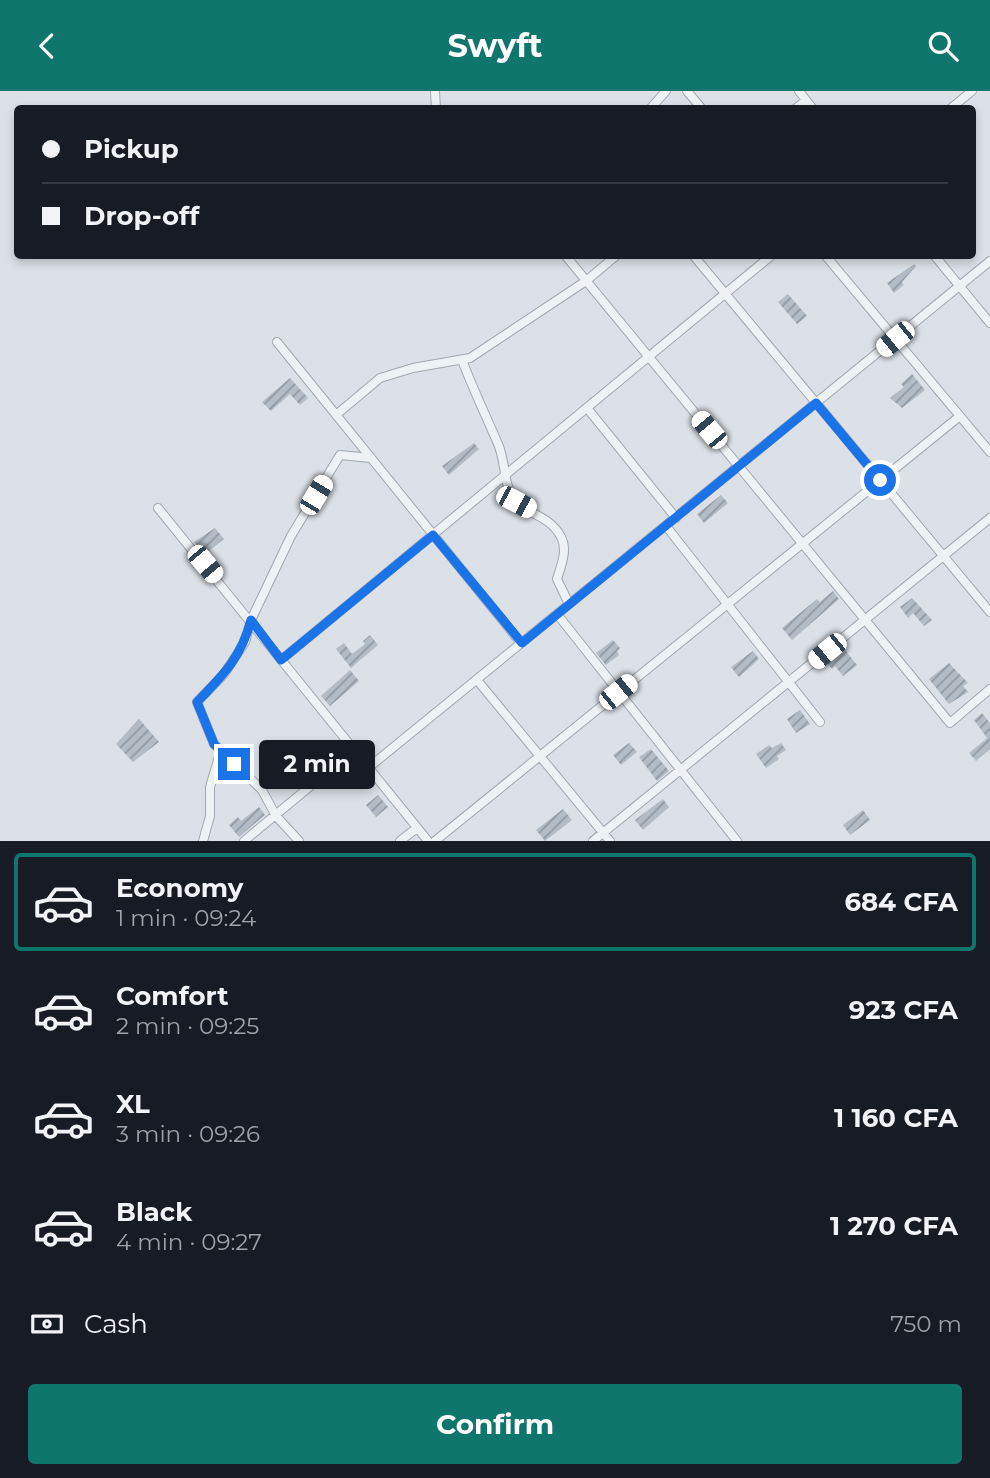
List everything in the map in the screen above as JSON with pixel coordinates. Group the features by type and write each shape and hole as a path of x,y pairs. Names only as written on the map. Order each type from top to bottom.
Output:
{"street":[{"path":"654,105 666,91"},
{"path":"687,91 699,105"},
{"path":"799,91 810,105"},
{"path":"955,105 972,91"},
{"path":"800,105 806,100"},
{"path":"568,259 950,723 990,689"},
{"path":"336,415 380,378 413,368 470,358 586,281 612,259"},
{"path":"696,259 990,612"},
{"path":"281,660 767,259"},
{"path":"828,259 990,452"},
{"path":"937,259 990,323"},
{"path":"368,768 990,261"},
{"path":"277,342 522,643"},
{"path":"462,360 487,424 499,446 505,475 516,502 545,518 562,538 564,557 556,579 569,604"},
{"path":"586,408 676,517"},
{"path":"435,841 960,416"},
{"path":"299,841 276,815 262,790 214,744 197,702 225,674 245,642 251,620 291,536 340,455 371,458"},
{"path":"158,508 428,841"},
{"path":"593,841 990,517"},
{"path":"666,526 820,722"},
{"path":"557,614 737,841"},
{"path":"477,680 610,841"},
{"path":"203,841 210,816 210,787 221,750"},
{"path":"244,841 354,750"},
{"path":"400,841 417,828"}],"building":[{"path":"914,264 916,266 902,282 904,285 894,293 887,283"},
{"path":"788,294 807,316 797,324 778,302"},
{"path":"912,374 925,390 902,408 890,398 904,387 901,384"},
{"path":"290,378 308,398 300,405 290,394 271,411 262,402"},
{"path":"474,443 479,449 449,475 442,466"},
{"path":"721,495 728,503 704,523 697,514"},
{"path":"215,528 224,539 205,554 194,542"},
{"path":"833,591 839,599 792,640 782,628 817,599 820,602"},
{"path":"912,598 932,620 924,626 913,613 908,618 900,607"},
{"path":"370,635 378,645 351,668 336,649 344,643 352,654 365,644 363,641"},
{"path":"613,640 620,648 617,651 619,655 606,665 596,653"},
{"path":"845,650 857,665 843,676 835,666 832,669 827,663"},
{"path":"753,651 759,659 739,677 731,667"},
{"path":"949,663 968,683 963,686 968,692 949,704 929,679"},
{"path":"350,670 359,681 330,706 321,696"},
{"path":"800,710 810,724 796,733 787,719"},
{"path":"982,713 990,723 990,749 976,761 969,753 987,738 974,720"},
{"path":"139,719 159,742 133,762 116,744"},
{"path":"629,743 637,752 621,765 613,755"},
{"path":"781,743 786,750 766,768 756,754 769,745 772,748"},
{"path":"651,749 669,771 657,781 639,757"},
{"path":"378,795 388,807 376,817 366,805"},
{"path":"663,799 669,807 643,830 635,820"},
{"path":"259,807 265,815 239,837 229,825 238,817 241,821"},
{"path":"563,809 572,820 545,841 536,830"},
{"path":"863,810 870,820 850,835 843,825"}],"route":[{"path":"234,764 214,744 197,702 225,674 245,642 251,620 281,660 433,535 522,643 816,403 880,480"}]}
